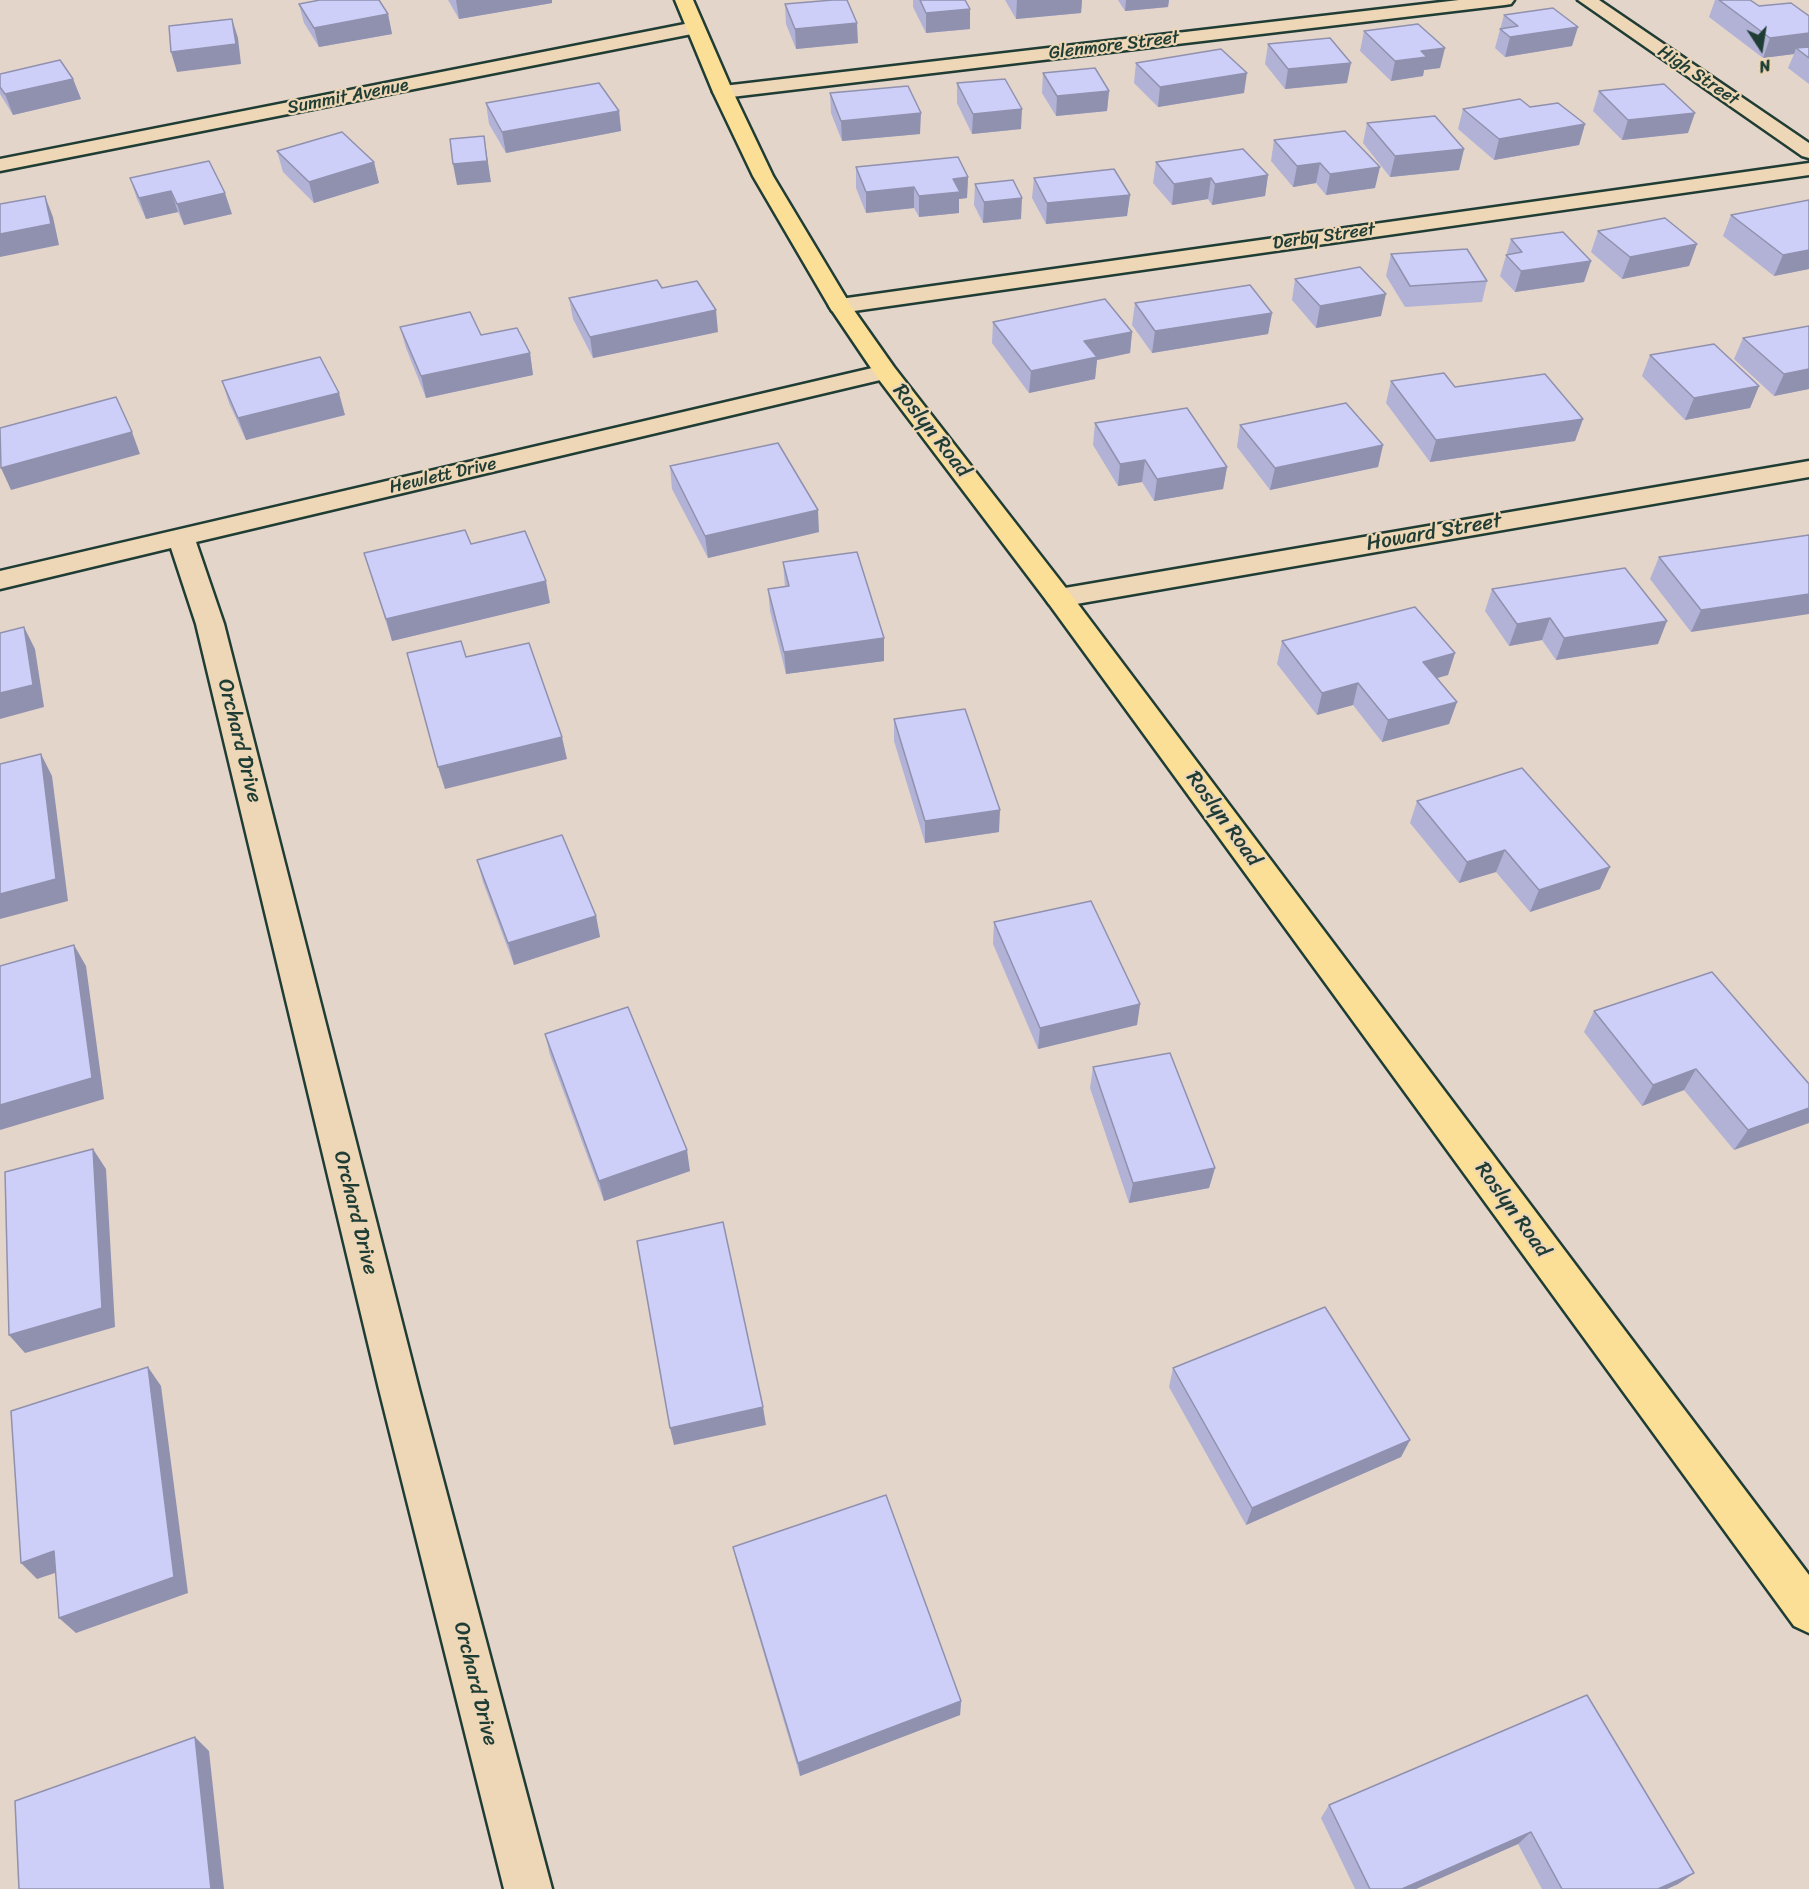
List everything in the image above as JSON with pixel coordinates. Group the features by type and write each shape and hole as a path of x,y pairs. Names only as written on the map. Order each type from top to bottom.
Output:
{"main road":[{"name":"Roslyn Road","path":"684,0 723,92 763,176 840,306 885,372 1059,597 1809,1611"}],"street":[{"name":"Glenmore Street","path":"723,92 1505,0"},
{"name":"High Street","path":"1587,0 1809,152"},
{"name":"Summit Avenue","path":"0,165 695,28"},
{"name":"Derby Street","path":"840,306 1809,169"},
{"name":"Hewlett Drive","path":"0,580 885,372"},
{"name":"Howard Street","path":"1059,597 1809,469"},
{"name":"Orchard Drive","path":"182,537 210,624 399,1389 528,1889"}],"building":[{"path":"320,0 379,0 388,14 314,28 299,4"},
{"path":"847,0 857,23 795,29 785,4"},
{"path":"920,0 965,0 970,9 926,13"},
{"path":"1719,0 1750,0 1759,6 1791,3 1809,16 1809,33 1770,38"},
{"path":"1553,8 1578,27 1510,37 1500,29 1518,26 1504,15"},
{"path":"232,19 236,44 171,52 169,26"},
{"path":"1418,24 1445,48 1421,51 1427,57 1395,61 1364,31"},
{"path":"1330,38 1351,63 1288,69 1268,44"},
{"path":"1809,47 1809,58 1796,48"},
{"path":"1221,49 1247,73 1160,87 1136,63"},
{"path":"60,60 73,79 5,94 0,87 0,74"},
{"path":"1095,68 1109,91 1057,96 1043,73"},
{"path":"1005,79 1022,109 973,114 957,83"},
{"path":"599,83 619,111 502,132 486,103"},
{"path":"1664,84 1695,113 1628,120 1599,91"},
{"path":"908,86 921,113 841,121 830,93"},
{"path":"1520,99 1530,107 1558,103 1585,124 1499,139 1463,109"},
{"path":"1435,116 1464,149 1395,156 1367,123"},
{"path":"1345,131 1380,167 1330,174 1320,163 1297,166 1274,140"},
{"path":"342,132 374,162 309,182 277,151"},
{"path":"484,136 487,161 453,164 450,139"},
{"path":"1243,149 1268,175 1215,184 1211,178 1174,184 1156,162"},
{"path":"958,157 968,177 953,179 960,192 919,196 914,187 866,192 856,167"},
{"path":"209,161 225,193 177,204 171,191 139,198 130,178"},
{"path":"1114,169 1130,195 1047,203 1034,178"},
{"path":"1013,180 1022,198 984,202 975,184"},
{"path":"45,196 51,224 0,234 0,204"},
{"path":"1809,200 1809,250 1783,255 1731,215"},
{"path":"1665,218 1697,244 1630,257 1598,231"},
{"path":"1563,232 1591,261 1521,271 1506,255 1522,252 1511,239"},
{"path":"1467,249 1487,281 1410,286 1391,254"},
{"path":"1360,267 1386,294 1320,306 1295,279"},
{"path":"657,280 662,288 697,281 716,310 590,337 569,298"},
{"path":"1250,285 1272,313 1155,331 1135,303"},
{"path":"1105,299 1132,332 1084,341 1097,357 1031,371 993,322"},
{"path":"470,312 481,335 517,328 530,353 421,376 400,327"},
{"path":"1809,326 1809,369 1784,374 1743,338"},
{"path":"1714,344 1759,386 1694,398 1650,355"},
{"path":"320,357 339,393 238,418 222,381"},
{"path":"1444,373 1455,387 1545,374 1583,419 1436,440 1391,381"},
{"path":"116,397 132,432 1,468 0,428"},
{"path":"1346,403 1383,445 1275,468 1240,425"},
{"path":"1187,408 1227,467 1157,479 1145,460 1120,464 1095,423"},
{"path":"778,443 818,510 705,536 670,466"},
{"path":"465,530 471,544 525,531 546,581 386,619 364,553"},
{"path":"1809,535 1809,594 1701,610 1659,557"},
{"path":"857,552 884,638 784,652 768,589 789,586 783,562"},
{"path":"1625,568 1667,621 1564,638 1550,618 1517,624 1492,589"},
{"path":"1415,607 1455,653 1423,662 1457,702 1388,720 1358,683 1322,693 1282,641"},
{"path":"24,627 33,685 0,693 0,633"},
{"path":"461,641 466,657 529,643 562,737 438,767 407,653"},
{"path":"965,709 1000,810 925,821 894,719"},
{"path":"41,754 56,879 0,894 0,764"},
{"path":"1522,768 1610,867 1539,890 1505,850 1467,862 1417,801"},
{"path":"562,835 596,916 508,943 477,860"},
{"path":"1091,901 1140,1004 1040,1028 994,922"},
{"path":"74,945 92,1078 0,1105 0,966"},
{"path":"1712,972 1809,1084 1809,1108 1748,1130 1696,1069 1653,1085 1594,1011"},
{"path":"628,1007 687,1150 599,1181 545,1034"},
{"path":"1170,1053 1215,1168 1133,1183 1093,1067"},
{"path":"93,1149 102,1308 9,1335 5,1172"},
{"path":"723,1222 763,1407 670,1428 637,1241"},
{"path":"1325,1307 1410,1440 1252,1508 1173,1368"},
{"path":"148,1367 174,1577 59,1618 54,1551 21,1563 11,1411"},
{"path":"886,1495 961,1701 798,1763 733,1547"},
{"path":"1587,1695 1694,1873 1658,1889 1562,1889 1531,1832 1402,1889 1370,1889 1329,1805"},
{"path":"195,1737 211,1889 19,1889 15,1801"}]}
